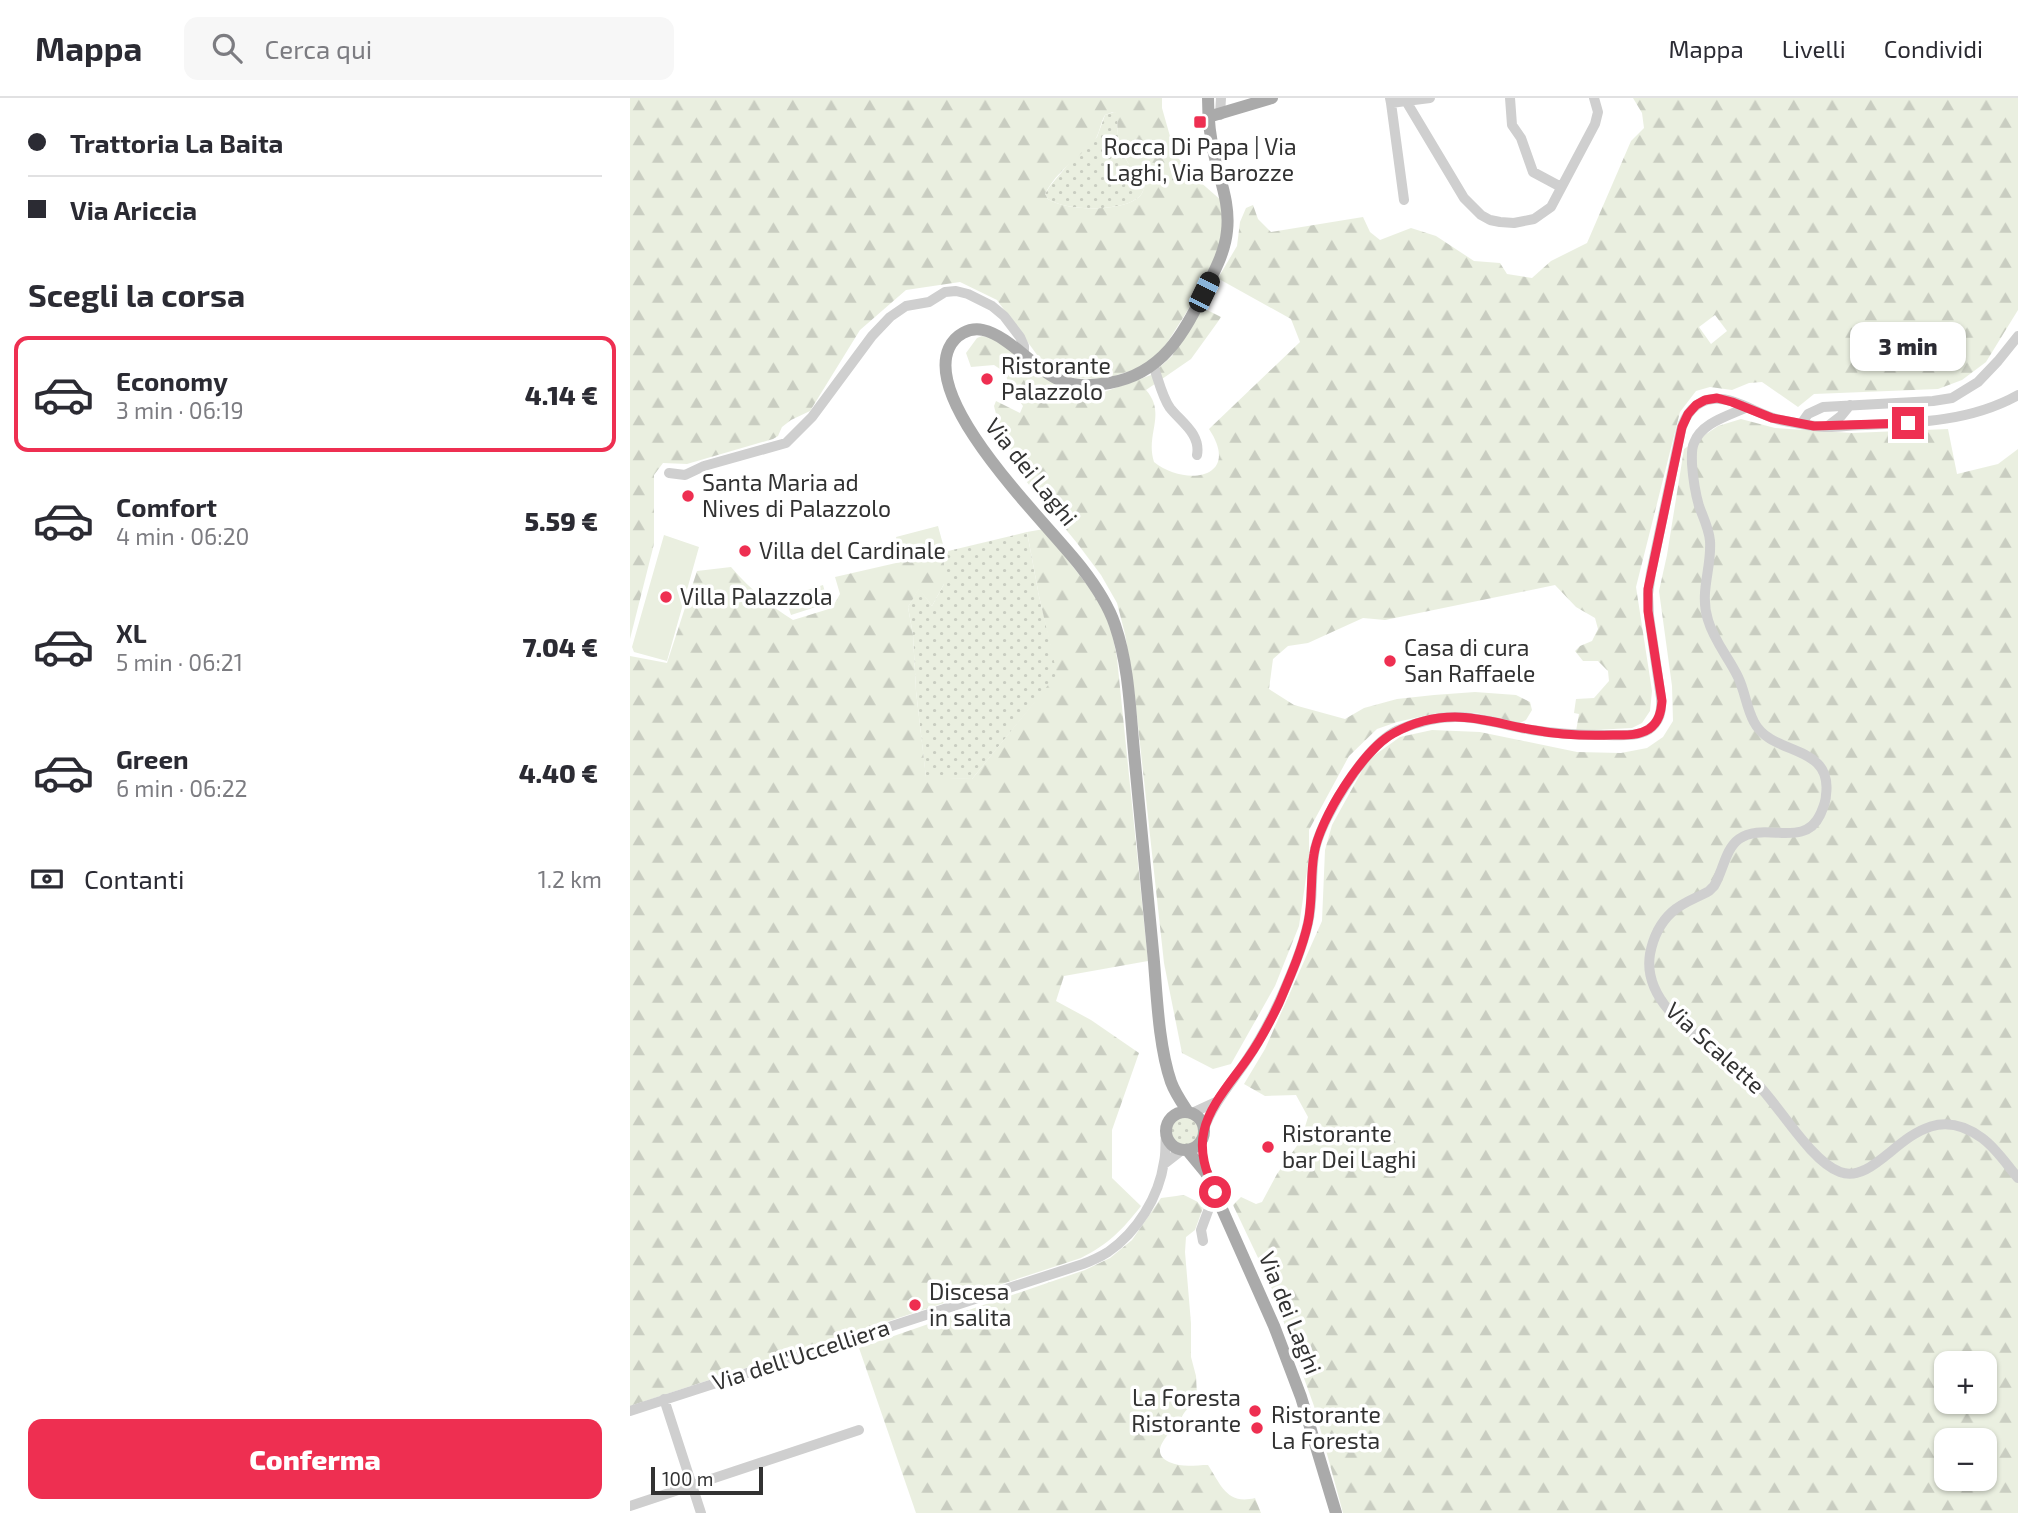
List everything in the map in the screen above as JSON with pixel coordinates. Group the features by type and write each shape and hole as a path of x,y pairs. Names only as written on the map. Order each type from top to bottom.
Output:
{"main road":[{"name":"Via dei Laghi","path":"1167,1129 1172,1086 1165,1056 1156,985 1126,677 1115,624 1101,595 1080,567 981,449 964,419 948,380 946,361 949,348 956,338 970,330 982,330 993,334 1057,379 1070,384 1082,386 1126,379 1153,365 1171,346 1194,311 1217,265 1225,241 1228,218 1226,196 1213,151 1214,116 1208,98"},
{"path":"1214,116 1272,98"},
{"name":"Via dei Laghi","path":"1172,1086 1190,1113"},
{"path":"1178,1113 1190,1113 1199,1119 1203,1134 1197,1146 1184,1150 1171,1145 1167,1129 1178,1113"},
{"name":"Via dei Laghi","path":"1203,1134 1206,1173"},
{"name":"Via dei Laghi","path":"1184,1150 1206,1173 1292,1371 1336,1513"}],"street":[{"path":"1214,116 1221,98"},
{"path":"1404,200 1391,101 1430,98"},
{"path":"1510,98 1512,125 1521,138 1533,172 1561,187"},
{"path":"1406,101 1464,198 1490,220 1514,223 1534,219 1551,207 1595,124 1598,108 1594,98"},
{"path":"669,473 685,475 704,466 786,443 812,417 872,336 890,317 906,306 929,302 945,292 968,294 981,298 992,306 1004,316 1020,337 1024,356"},
{"path":"1801,424 1808,414 1816,409 1929,401 1956,396 1982,378 2018,336"},
{"path":"1153,365 1169,407 1181,417 1196,440 1197,455"},
{"path":"1203,1134 1218,1101 1262,1036 1302,945 1311,908 1314,854 1322,828 1354,772 1378,744 1399,730 1444,717 1467,718 1541,732 1592,735 1634,734 1655,723 1660,714 1661,698 1648,611 1648,589 1683,424 1693,408 1710,399 1725,400 1772,418 1828,427 1952,418 1988,408 2018,395"},
{"path":"1850,405 1850,415 1858,425"},
{"path":"1828,427 1850,405"},
{"name":"Via Scalette","path":"1745,408 1706,428 1695,439 1692,448 1696,495 1710,541 1704,594 1705,611 1712,631 1738,678 1756,727 1769,739 1814,759 1824,775 1826,796 1818,818 1808,830 1797,833 1756,833 1735,842 1714,886 1677,908 1657,931 1649,959 1652,983 1662,1001 1678,1019 1760,1086 1816,1155 1833,1169 1847,1174 1864,1171 1913,1134 1946,1125 1965,1129 1982,1138 2018,1178"},
{"path":"1190,1113 1218,1101"},
{"name":"Via dell'Uccelliera","path":"630,1411 1083,1265 1108,1252 1127,1235 1147,1210 1164,1164 1167,1129"},
{"path":"1164,1164 1184,1150"},
{"path":"1203,1241 1201,1230 1215,1192"},
{"path":"664,1399 701,1513"},
{"path":"630,1506 859,1430"}],"green space":[{"path":"630,98 1162,98 1162,108 1175,154 1190,173 1223,202 1224,231 1217,256 1186,313 1156,356 1140,368 1104,379 1067,378 1040,359 997,300 960,282 906,290 860,330 810,411 782,427 778,436 687,464 663,463 654,475 654,544 630,639","holes":["1116,113 1118,136 1124,156 1145,185 1141,195 1128,203 1105,208 1079,208 1048,199 1045,194 1050,185 1094,141 1105,115"]},
{"path":"1633,98 2018,98 2018,310 1986,362 1962,380 1938,389 1814,394 1798,407 1762,382 1749,383 1732,390 1710,387 1696,391 1680,412 1636,587 1652,691 1650,711 1642,723 1632,728 1576,731 1579,714 1574,713 1576,699 1594,698 1609,681 1608,671 1598,661 1583,661 1575,651 1592,641 1598,629 1595,618 1576,607 1555,585 1385,620 1363,618 1308,643 1288,646 1273,659 1269,689 1294,705 1345,719 1364,708 1397,699 1475,692 1516,695 1530,702 1532,710 1526,720 1520,723 1476,713 1450,712 1397,722 1377,729 1349,756 1309,830 1309,857 1299,926 1275,986 1231,1064 1213,1069 1182,1053 1164,963 1134,689 1117,603 1101,575 1077,543 1021,475 1018,459 999,426 994,406 996,401 1020,413 1023,406 1008,385 1006,373 994,365 971,367 966,353 977,338 982,336 995,339 1047,379 1077,389 1104,392 1151,375 1172,356 1237,246 1240,222 1246,208 1253,205 1258,219 1271,232 1363,217 1370,232 1380,240 1411,228 1436,236 1474,261 1500,263 1507,274 1532,278 1551,261 1587,243 1631,141 1644,128 1642,113","holes":["1219,279 1291,319 1300,342 1209,429 1217,446 1219,459 1214,468 1206,474 1180,474 1154,462 1152,442 1155,407 1146,390 1191,359 1221,317 1205,309","1715,315 1727,331 1711,344 1699,327"]},
{"path":"1117,113 1119,143 1124,156 1145,185 1141,195 1128,203 1105,208 1079,208 1048,199 1045,194 1050,186 1071,161 1097,137 1105,115"},
{"path":"1741,419 1775,428 1852,433 1948,429 1957,474 1998,464 2018,449 2018,1513 1343,1513 1314,1406 1269,1281 1233,1205 1241,1197 1256,1204 1262,1202 1277,1174 1301,1140 1308,1117 1296,1095 1265,1096 1244,1084 1265,1049 1322,921 1325,850 1332,825 1368,760 1400,737 1432,730 1480,732 1577,752 1621,753 1647,748 1663,737 1673,721 1672,686 1659,591 1684,449 1718,426"},
{"path":"938,526 944,548 902,559 896,537"},
{"path":"1044,529 1101,603 1111,628 1117,658 1148,961 1064,976 1056,1001 1091,1020 1139,1053 1112,1130 1112,1178 1141,1206 1114,1236 1081,1258 630,1406 630,656 667,663 697,571 731,567 760,596 793,620 832,608 840,594 835,577 944,552 944,584 932,606 919,589 908,607 926,777 972,779 1057,674 1027,532"},
{"path":"1027,532 1058,674 972,779 926,778 908,607 919,588 932,606 944,584 944,552"},
{"path":"664,535 699,547 667,661 634,652 632,647"},
{"path":"823,585 828,603 791,615 785,597"},
{"path":"1184,1116 1195,1120 1199,1131 1195,1142 1184,1146 1173,1142 1169,1131 1173,1120"},
{"path":"1184,1195 1204,1205 1195,1230 1186,1237 1185,1252 1191,1357 1197,1396 1205,1398 1205,1405 1193,1406 1186,1411 1163,1442 1160,1453 1174,1464 1208,1465 1226,1492 1238,1499 1255,1498 1261,1513 916,1513 859,1348 1085,1270 1110,1258 1132,1240 1161,1198"}],"place":[{"name":"Rocca Di Papa | Via Laghi, Via Barozze","path":"1200,122"},
{"name":"Ristorante Palazzolo","path":"987,379"},
{"name":"Santa Maria ad Nives di Palazzolo","path":"688,496"},
{"name":"Villa del Cardinale","path":"745,551"},
{"name":"Villa Palazzola","path":"666,597"},
{"name":"Casa di cura San Raffaele","path":"1390,661"},
{"name":"Ristorante bar Dei Laghi","path":"1268,1147"},
{"name":"Discesa in salita","path":"915,1305"},
{"name":"La Foresta Ristorante","path":"1255,1411"},
{"name":"Ristorante La Foresta","path":"1257,1428"}],"route":[{"path":"1215,1192 1206,1173 1204,1129 1218,1101 1250,1056 1278,1004 1308,924 1312,898 1312,869 1319,837 1344,789 1369,753 1385,738 1399,730 1444,717 1467,718 1567,734 1634,734 1654,725 1660,714 1662,701 1648,611 1649,583 1682,427 1690,411 1700,403 1721,399 1772,418 1814,426 1908,423"}]}
